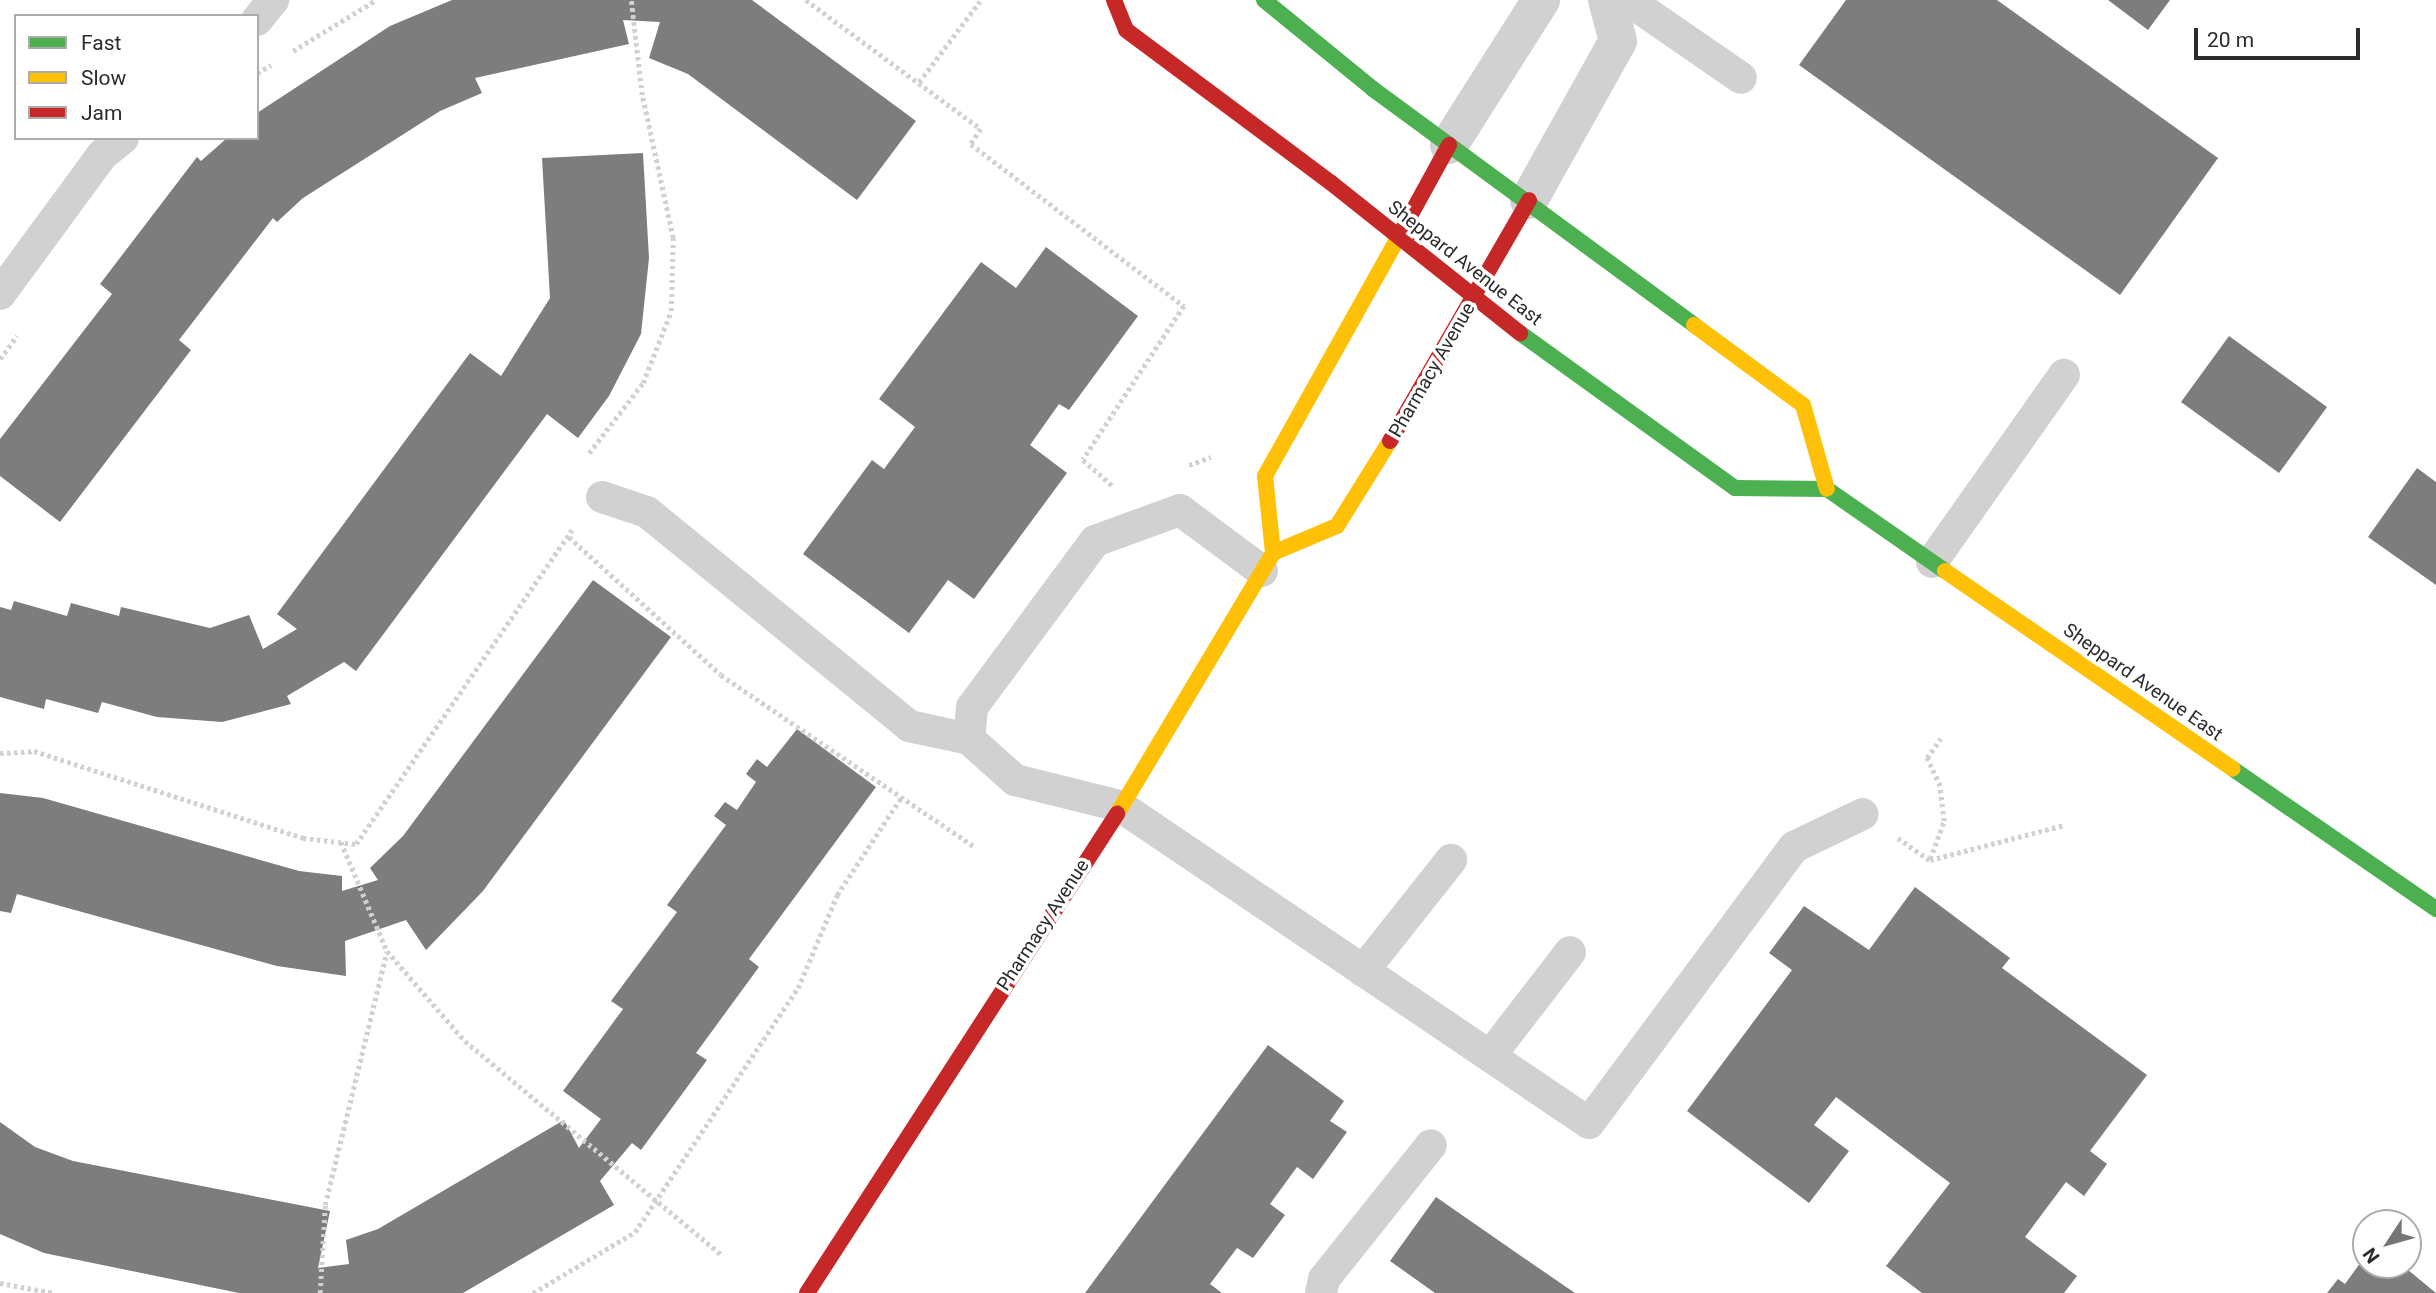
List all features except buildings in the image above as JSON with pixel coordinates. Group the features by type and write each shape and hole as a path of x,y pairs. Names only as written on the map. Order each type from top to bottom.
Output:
{"main road":[{"name":"Sheppard Avenue East","path":"1114,0 1126,30 1330,182 1474,298 1735,488 1827,489 2436,909"},
{"path":"1264,0 1449,145 1529,200 1803,405 1827,489"},
{"path":"1267,562 1265,476 1449,145"},
{"name":"Pharmacy Avenue","path":"807,1293 1158,750 1267,562 1336,526 1474,298 1529,200"}],"street":[{"path":"1449,145 1541,0"},
{"name":"Pharmacy Avenue","path":"1529,200 1618,41 1607,0"}],"lane":[{"path":"259,18 273,0"},
{"path":"1628,0 1741,78"},
{"path":"0,295 102,155 121,140"},
{"path":"1933,562 2064,375"},
{"path":"601,497 647,512 909,726 970,739 1015,779 1120,806 1589,1124 1794,847 1863,814"},
{"path":"970,739 972,708 1096,541 1180,510 1267,562"},
{"path":"1363,971 1451,860"},
{"path":"1490,1056 1570,952"},
{"path":"1321,1293 1324,1279 1432,1145"}],"path":[{"path":"289,54 376,0"},
{"path":"587,456 643,383 671,311 673,238 642,95 631,0"},
{"path":"806,0 981,129 971,144 1184,306 1083,460 1117,489"},
{"path":"919,82 980,1"},
{"path":"259,72 278,60"},
{"path":"0,753 34,751 303,838 356,844 569,537 573,522"},
{"path":"569,537 721,675 975,847"},
{"path":"1930,860 1944,821 1940,786 1927,758 1941,738"},
{"path":"533,1293 635,1232 797,988 837,895 902,796"},
{"path":"1863,814 1930,860 2064,825"},
{"path":"341,842 387,950 465,1041 722,1255"},
{"path":"320,1293 325,1205 387,950"},
{"path":"0,1283 54,1293"}],"traffic: fast":[{"path":"1264,0 1373,89 1694,325"},
{"path":"1520,333 1735,488 1827,489 1945,571"},
{"path":"2233,769 2436,909"}],"traffic: slow":[{"path":"1273,553 1265,476 1399,236"},
{"path":"1694,325 1803,405 1827,489"},
{"path":"1117,814 1273,553 1337,526 1390,441"},
{"path":"1945,571 2233,769"}],"traffic: jam":[{"path":"1114,0 1126,30 1330,182 1520,333"},
{"path":"1399,236 1449,145"},
{"path":"1390,441 1529,200"},
{"path":"807,1293 1117,814"}]}
